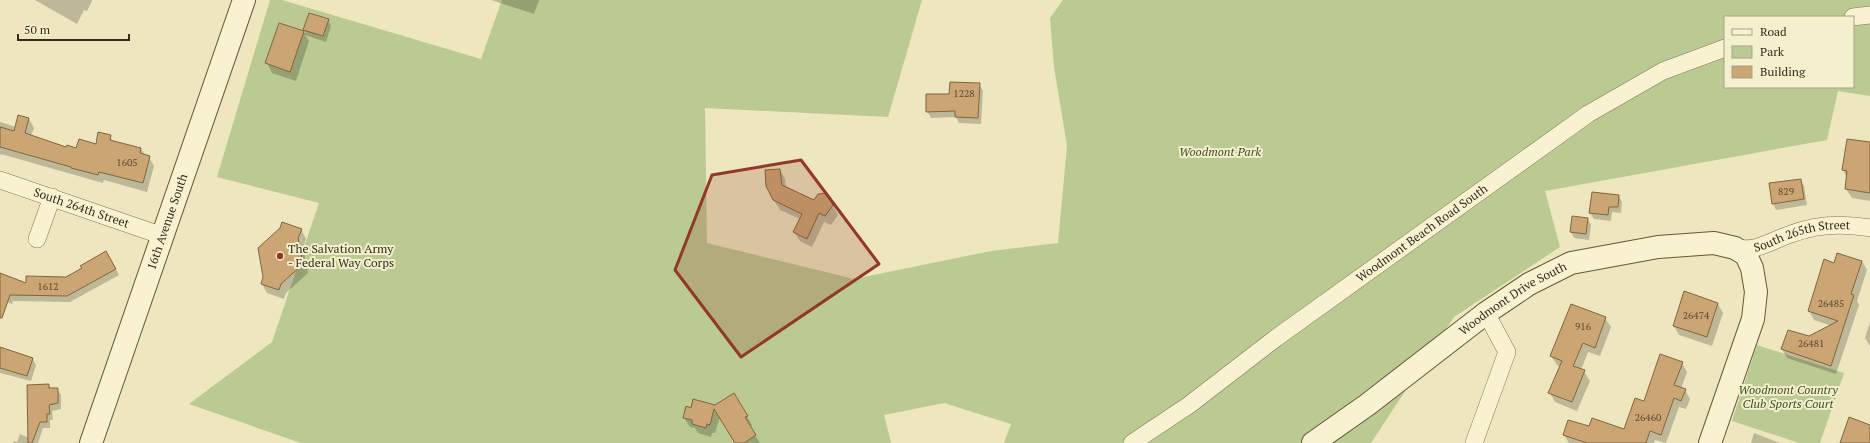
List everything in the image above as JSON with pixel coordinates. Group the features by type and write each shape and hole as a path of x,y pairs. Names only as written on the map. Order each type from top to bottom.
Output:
{"main road":[{"name":"16th Avenue South","path":"91,443 244,0"},
{"name":"Woodmont Drive South","path":"1313,443 1380,396 1486,313 1529,284 1571,263 1658,247 1714,243 1740,252"},
{"path":"1710,443 1753,319 1756,292 1752,268 1740,252"}],"street":[{"path":"1854,18 1870,15"},
{"name":"Woodmont Beach Road South","path":"1132,443 1190,405 1276,338 1588,114 1663,71 1724,48"},
{"name":"South 264th Street","path":"0,180 163,236"},
{"path":"37,239 52,197"},
{"name":"South 265th Street","path":"1740,252 1756,248 1790,234 1823,225 1851,225 1870,228"},
{"path":"1474,443 1507,352 1486,313"}],"highlighted area":[{"path":"801,160 879,264 741,357 675,270 712,175"}],"green space":[{"name":"Woodmont Park","path":"270,0 282,0 481,59 502,0 922,0 888,117 705,108 707,243 854,279 991,251 1058,243 1067,146 1054,67 1050,18 1063,0 1870,0 1870,96 1838,91 1827,140 1545,191 1560,247 1454,317 1371,443 1004,443 1011,424 944,403 884,415 891,443 301,443 189,404 272,342 319,203 217,177"},
{"name":"Woodmont Country Club Sports Court","path":"1757,345 1844,373 1820,443 1799,443 1732,421"}],"building":[{"path":"309,13 329,19 323,36 303,30"},
{"path":"279,23 304,31 290,72 265,63"},
{"path":"950,82 980,83 978,118 955,117 955,111 926,112 926,94 949,94"},
{"path":"18,115 29,118 25,133 66,147 67,145 76,148 79,139 96,144 98,132 111,135 110,140 141,148 140,153 150,156 143,183 99,172 98,175 0,147 0,127 14,131"},
{"path":"1847,139 1870,142 1870,193 1845,189 1847,171 1842,170"},
{"path":"780,169 782,185 814,200 818,194 827,193 833,205 825,216 819,213 807,239 793,232 802,214 773,200 766,186 765,170"},
{"path":"1801,179 1804,199 1772,204 1769,183"},
{"path":"1592,192 1619,195 1618,207 1609,207 1608,215 1589,213"},
{"path":"1572,216 1588,218 1586,234 1570,232"},
{"name":"The Salvation Army - Federal Way Corps","path":"282,222 302,229 298,238 303,264 281,284 279,290 261,284 263,277 258,248 280,228"},
{"path":"106,251 116,269 67,296 10,295 2,318 0,318 0,273 26,283 26,276 66,277 82,268 80,266"},
{"path":"1837,253 1862,261 1851,294 1854,295 1831,366 1781,349 1788,330 1809,336 1838,321 1808,311 1824,259 1834,263"},
{"path":"1684,291 1718,303 1707,337 1673,326"},
{"path":"1571,304 1606,317 1595,348 1583,343 1573,366 1585,370 1572,402 1548,393 1562,361 1550,356"},
{"path":"0,347 33,358 27,376 0,368"},
{"path":"1660,354 1683,362 1674,385 1686,389 1681,401 1674,398 1661,435 1650,431 1646,443 1587,443 1563,435 1568,420 1589,426 1592,418 1624,429 1635,398 1644,401"},
{"path":"49,384 49,388 58,388 58,403 49,405 50,414 47,414 47,422 40,422 32,443 28,443 27,385"},
{"path":"734,393 748,416 745,417 756,435 744,443 735,443 714,409 710,425 707,424 706,428 692,424 692,420 683,418 686,406 691,408 693,399 715,405"},
{"path":"1849,417 1870,425 1870,443 1840,443"}],"place":[{"name":"The Salvation Army - Federal Way Corps","path":"280,256"}]}
